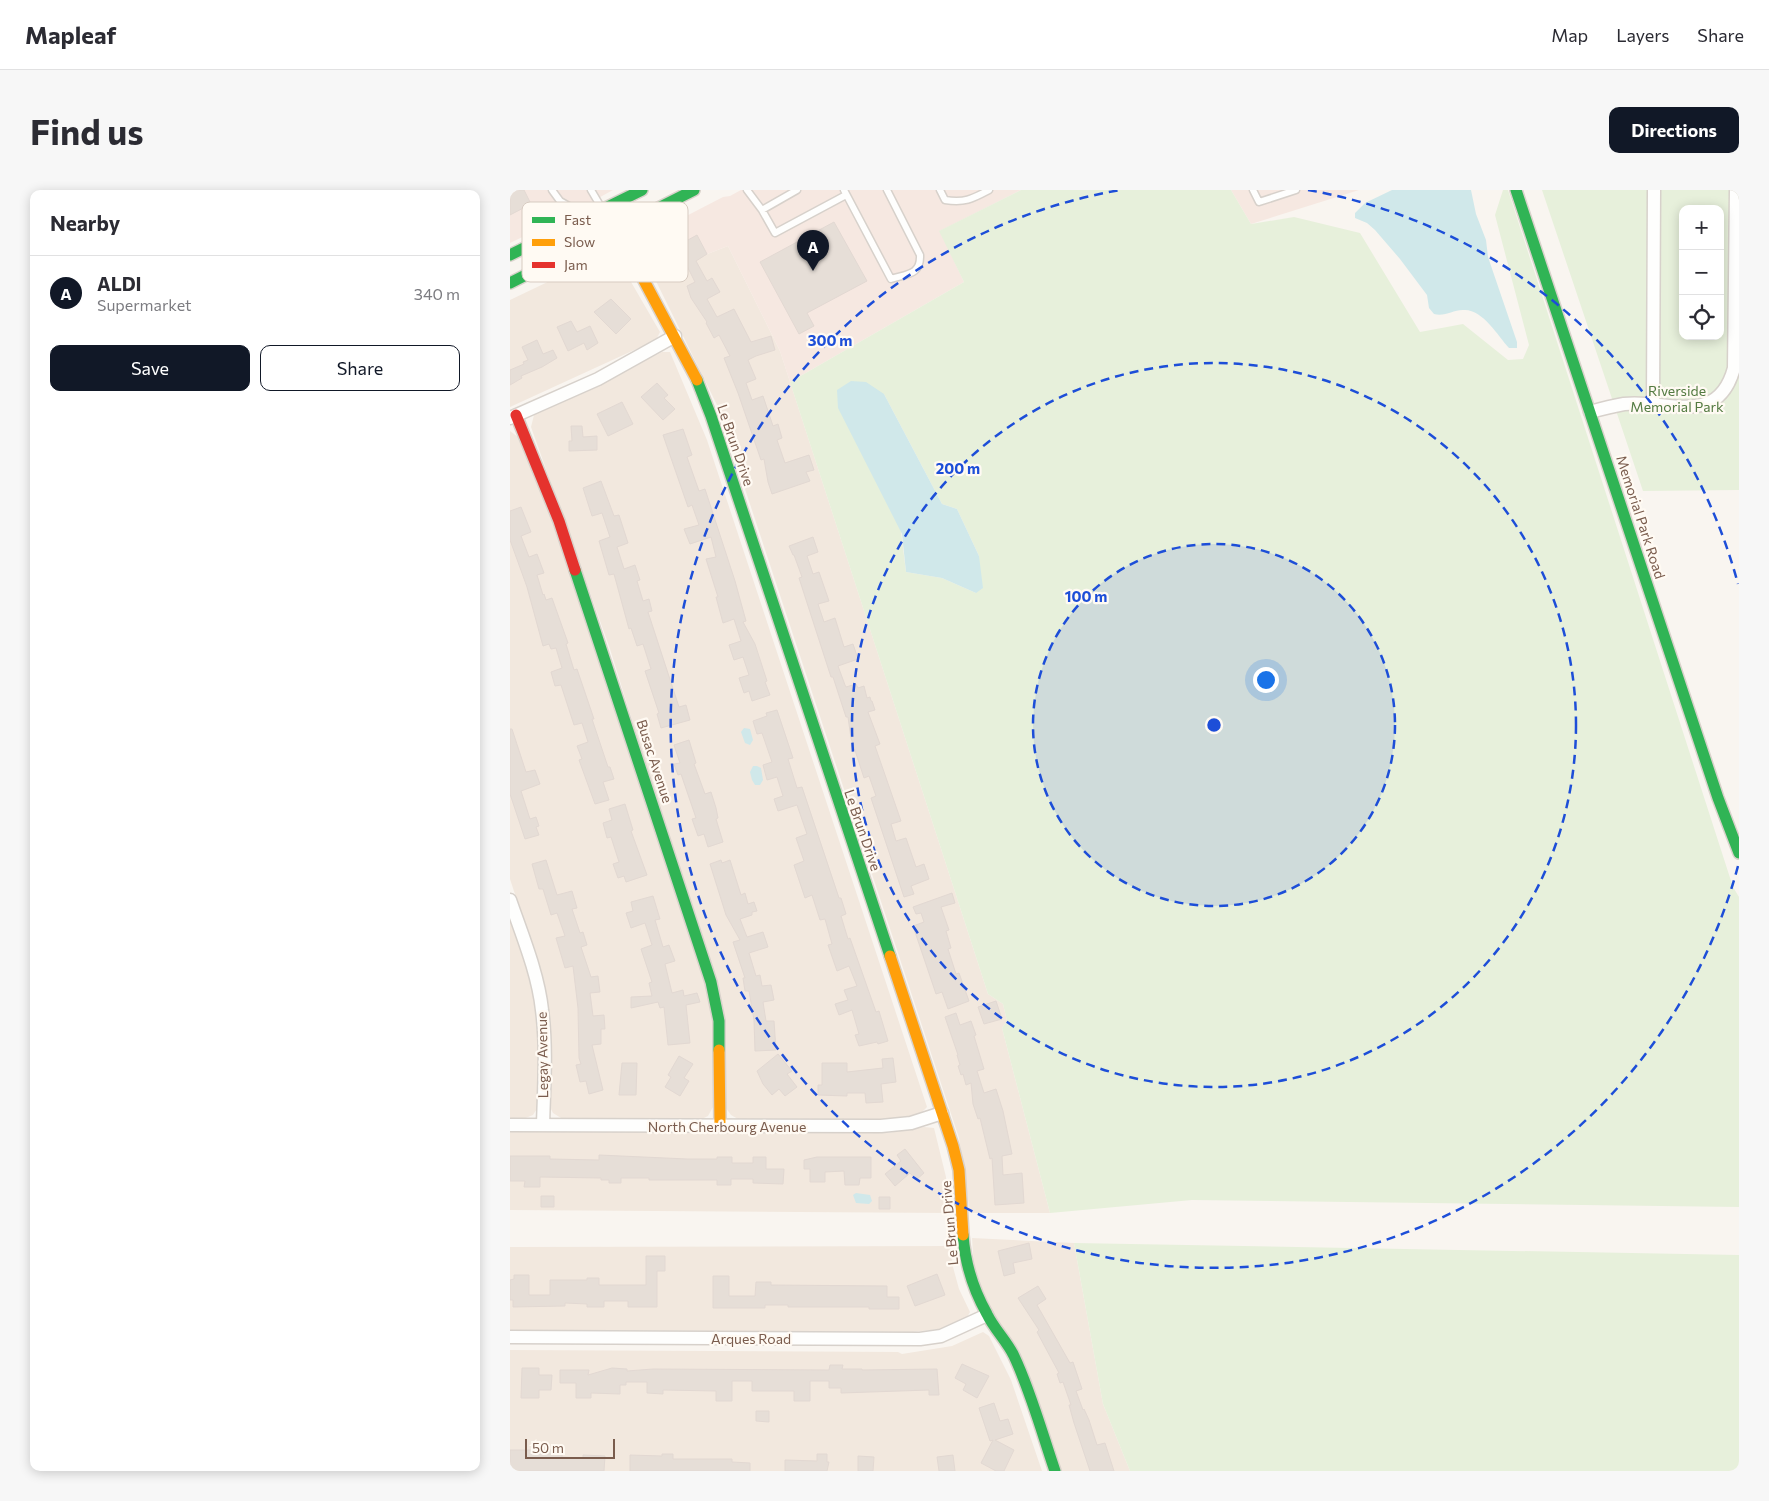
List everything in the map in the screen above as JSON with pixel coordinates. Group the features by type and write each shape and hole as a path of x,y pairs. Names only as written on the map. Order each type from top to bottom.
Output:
{"street":[{"path":"619,202 642,190"},
{"path":"671,202 694,190"},
{"name":"Memorial Park Road","path":"1516,190 1718,798 1739,853"},
{"path":"1653,405 1654,190"},
{"path":"1590,412 1625,404 1696,407 1712,402 1723,394 1731,381 1734,368 1736,190"},
{"path":"510,255 522,249"},
{"path":"510,283 522,277"},
{"name":"Le Brun Drive","path":"645,282 697,379 711,416 953,1146 959,1170 964,1252 967,1267 987,1315 1013,1354 1026,1384 1055,1471"},
{"path":"513,416 598,379 675,336"},
{"name":"Busac Avenue","path":"513,416 559,521 711,982 719,1020 720,1125"},
{"name":"Legay Avenue","path":"510,900 537,983 542,1009 544,1039 543,1125"},
{"name":"North Cherbourg Avenue","path":"510,1125 881,1126 911,1123 942,1113"},
{"name":"Arques Road","path":"510,1337 920,1339 941,1336 987,1315"}],"lane":[{"path":"552,190 562,202"},
{"path":"592,190 599,202"},
{"path":"747,190 762,210 775,233 845,193 891,279 917,270 921,264 920,255 887,190"},
{"path":"762,210 797,190"},
{"path":"940,190 945,200 958,202 971,200 989,190"},
{"path":"1253,190 1259,202 1296,190"}],"shaded area":[{"path":"510,190 613,190 591,202 522,202 522,237 510,243"},
{"path":"741,190 1021,190 940,231 964,282 790,382 780,351 728,246 688,261 688,215 723,197 730,196"},
{"path":"1231,190 1359,190 1251,224"},
{"path":"728,246 780,351 988,994 1003,1004 1007,1021 1002,1028 1050,1213 970,1213 959,1138 718,407 656,282 688,282 688,261"},
{"path":"548,282 631,282 660,332 656,340 510,407 510,300"},
{"path":"662,352 670,352 707,440 927,1107 920,1114 892,1119 738,1119 731,1115 726,1108 726,1024 610,649 531,427 534,415"},
{"path":"510,431 518,437 559,538 706,986 713,1028 713,1107 708,1116 700,1120 561,1118 553,1113 550,1107 551,1042 549,1008 542,977 510,879"},
{"path":"510,916 522,951 534,1000 539,1053 538,1107 533,1115 523,1119 510,1119"},
{"path":"924,1127 934,1128 946,1177 948,1213 510,1210 510,1131 888,1133"},
{"path":"972,1238 1074,1243 1103,1404 1130,1471 1062,1471 974,1270"},
{"path":"950,1246 959,1289 970,1312 966,1319 939,1329 913,1332 510,1330 510,1247"},
{"path":"983,1332 989,1336 1011,1380 1042,1471 510,1471 510,1350 898,1352 902,1354 952,1346"}],"green space":[{"path":"1021,190 1231,190 1251,224 1294,217 1360,233 1420,332 1463,324 1508,360 1523,359 1529,345 1495,215 1503,190 1508,190 1733,887 1739,897 1739,1207 1192,1200 1050,1213 1002,1028 1007,1021 1003,1004 988,994 790,382 964,282 939,231","holes":["884,394 942,504 957,509 979,556 976,593 942,578 906,572"]},
{"name":"Riverside Memorial Park","path":"1542,190 1739,190 1739,490 1643,491"},
{"path":"1074,1243 1739,1255 1739,1471 1130,1471 1103,1404"}],"water":[{"path":"1392,190 1471,190 1476,214 1486,240 1488,257 1517,342 1517,348 1509,348 1484,319 1472,311 1461,310 1438,315 1434,314 1429,308 1427,295 1400,259 1375,230 1367,223 1355,218 1355,213 1365,203"},
{"path":"851,381 866,382 884,394 942,504 957,509 979,556 983,588 976,593 942,578 906,572 902,534 838,408 837,390"},
{"path":"744,728 750,729 753,740 750,745 745,743 741,732"},
{"path":"753,766 761,768 763,780 760,785 755,785 752,780 750,772"},
{"path":"856,1193 870,1195 872,1201 869,1204 856,1203 853,1195"}],"building":[{"path":"510,190 524,190 530,202 522,202 522,209 510,215"},
{"path":"834,222 867,281 807,313 814,326 799,334 760,262"},
{"path":"697,235 707,254 696,261 707,281 712,278 720,292 707,299 717,317 734,309 751,342 771,336 775,350 748,360 756,379 746,383 752,400 763,396 773,426 778,424 782,438 777,440 785,463 809,455 814,470 806,472 810,481 772,494 764,459 761,460 724,358 730,356 719,335 714,338 707,322 691,298 687,286 695,282 688,268 688,240"},
{"path":"611,299 631,319 616,334 594,312"},
{"path":"571,321 577,332 590,326 598,343 587,350 584,343 568,351 557,327"},
{"path":"537,340 543,354 553,350 557,358 521,376 522,378 510,385 510,370 524,364 523,362 528,360 522,347"},
{"path":"657,383 668,395 664,398 675,409 663,420 641,397"},
{"path":"622,402 633,424 608,436 597,414"},
{"path":"571,426 582,426 583,437 597,436 597,450 569,451 569,441 572,441"},
{"path":"683,429 692,455 687,457 699,491 705,489 735,581 746,621 743,622 755,644 767,681 765,682 770,695 752,701 749,691 744,693 739,678 749,675 743,657 734,660 729,645 741,641 734,619 723,623 716,597 718,597 706,559 716,557 711,537 690,544 684,529 699,525 692,505 688,507 663,435"},
{"path":"601,481 614,516 619,515 628,543 617,547 624,569 635,565 640,580 637,581 643,601 649,599 652,611 648,612 679,707 686,705 690,720 661,728 657,714 659,713 645,671 651,669 643,644 637,646 631,628 629,629 614,574 609,575 599,541 610,537 602,513 592,516 583,488"},
{"path":"521,507 531,532 521,536 529,557 537,554 544,573 537,575 543,595 546,600 552,598 568,643 566,644 574,670 577,669 608,767 610,767 614,779 603,782 609,800 595,804 579,760 582,759 577,746 588,742 582,723 574,725 561,685 555,686 551,672 562,668 556,648 551,649 549,644 543,646 527,587 510,540 510,511"},
{"path":"813,537 818,552 807,556 813,574 819,572 829,601 818,604 824,622 835,618 844,647 853,644 858,659 838,666 846,687 856,684 858,688 864,686 867,698 870,697 875,710 868,712 880,744 875,746 901,821 891,824 896,841 906,838 916,867 924,864 929,879 911,886 914,894 904,897 871,798 876,796 869,776 864,778 851,738 848,717 846,717 833,677 831,677 799,578 802,577 789,546"},
{"path":"777,710 793,758 788,759 797,788 802,787 846,914 841,916 848,939 850,938 876,1012 879,1011 888,1041 859,1046 855,1035 859,1034 852,1010 839,1015 835,1004 848,1000 844,990 857,986 849,966 837,971 828,945 832,944 825,919 820,920 812,895 805,898 794,865 804,861 796,838 807,834 797,805 778,811 774,799 783,796 777,777 767,780 763,765 772,762 762,733 757,734 753,721 767,716 766,713"},
{"path":"510,729 512,729 526,772 535,770 540,784 521,791 530,819 536,817 539,826 536,827 539,835 525,839 510,794"},
{"path":"689,740 696,763 694,764 705,794 711,792 723,842 708,847 704,834 698,836 692,819 696,818 681,774 678,775 674,764 680,763 674,745"},
{"path":"625,804 633,830 631,831 647,875 626,882 624,876 618,878 613,864 619,862 611,837 607,838 603,823 612,820 609,809"},
{"path":"546,860 557,895 572,891 577,908 572,909 580,933 583,932 587,945 581,947 591,977 598,976 600,992 590,993 593,1016 604,1015 605,1029 601,1029 601,1044 592,1045 603,1090 589,1094 586,1081 580,1082 576,1065 581,1064 579,1058 578,1008 573,966 565,968 556,938 565,936 557,913 551,915 543,889 539,889 532,864"},
{"path":"721,860 722,863 730,860 741,895 745,893 748,904 754,902 757,911 740,919 747,937 763,932 768,947 749,953 756,976 760,975 762,986 771,985 774,1000 763,1002 766,1021 774,1021 776,1050 755,1051 754,1020 749,991 745,991 743,978 745,978 733,942 740,940 726,915 710,864"},
{"path":"952,893 955,903 941,907 949,930 946,931 951,948 948,949 956,974 959,973 969,1001 948,1009 942,992 936,994 913,926 924,922 921,913 916,914 913,907"},
{"path":"653,896 660,919 655,920 663,947 669,945 675,961 665,964 672,993 683,990 684,996 697,993 700,1002 686,1005 690,1043 668,1045 664,1007 660,1008 658,1002 631,1008 631,997 652,996 649,983 652,982 641,949 652,945 645,923 631,928 626,913 633,911 631,902"},
{"path":"996,1001 1002,1019 984,1024 978,1007"},
{"path":"956,1013 960,1025 971,1021 976,1035 974,1036 984,1069 977,1071 984,1093 996,1089 1003,1111 1012,1154 1002,1156 1003,1175 1022,1173 1024,1203 995,1205 992,1158 990,1159 980,1118 978,1119 973,1104 971,1083 966,1085 963,1074 961,1075 958,1066 960,1065 958,1055 945,1017"},
{"path":"778,1054 792,1071 787,1074 797,1087 785,1096 779,1089 772,1095 763,1084 757,1071"},
{"path":"679,1056 693,1064 684,1078 689,1081 680,1096 665,1087 671,1077 668,1075"},
{"path":"893,1058 896,1082 881,1084 883,1102 866,1103 865,1093 847,1093 847,1096 818,1095 818,1085 822,1085 822,1063 847,1063 847,1072 883,1068 882,1059"},
{"path":"622,1063 637,1063 636,1095 619,1095"},
{"path":"905,1149 924,1173 916,1180 910,1173 895,1186 885,1174 901,1161 897,1155"},
{"path":"599,1155 687,1159 732,1157 732,1163 753,1163 753,1157 766,1157 766,1169 784,1169 783,1184 753,1183 753,1179 731,1179 731,1185 717,1185 717,1180 621,1178 621,1183 609,1183 609,1180 601,1180 601,1178 540,1177 540,1187 524,1187 525,1181 510,1181 510,1156 550,1156 550,1159 599,1160"},
{"path":"817,1157 871,1157 871,1178 860,1178 859,1185 845,1185 844,1171 825,1172 825,1182 810,1182 810,1169 804,1169 804,1160"},
{"path":"541,1196 554,1196 554,1207 541,1207"},
{"path":"879,1197 890,1197 890,1209 879,1209"},
{"path":"1029,1243 1032,1259 1013,1263 1015,1273 1004,1276 998,1251"},
{"path":"646,1256 665,1256 665,1271 657,1271 657,1307 628,1307 628,1301 604,1301 604,1307 587,1307 587,1304 565,1303 565,1306 513,1307 513,1300 510,1300 510,1280 514,1279 514,1275 529,1275 529,1295 550,1295 550,1280 587,1280 587,1278 599,1278 599,1285 646,1285"},
{"path":"937,1274 945,1295 915,1306 907,1286"},
{"path":"713,1276 729,1276 729,1296 755,1296 756,1282 771,1282 771,1285 887,1286 887,1297 899,1297 899,1309 788,1307 788,1305 765,1305 765,1308 713,1308"},
{"path":"1038,1286 1046,1299 1037,1305 1070,1363 1073,1362 1082,1389 1076,1391 1083,1410 1089,1420 1097,1445 1105,1443 1114,1471 1090,1471 1063,1382 1060,1383 1057,1374 1059,1373 1037,1332 1039,1330 1018,1298"},
{"path":"962,1364 989,1376 977,1398 963,1390 966,1384 955,1378"},
{"path":"830,1365 843,1365 842,1369 862,1370 937,1369 939,1395 929,1395 929,1390 841,1393 841,1388 829,1388 829,1381 810,1381 810,1401 794,1401 794,1391 752,1391 752,1381 732,1381 732,1401 716,1401 716,1391 663,1390 663,1394 647,1393 647,1382 626,1382 626,1385 620,1385 620,1394 591,1393 591,1398 576,1398 576,1383 560,1383 560,1370 589,1370 588,1375 612,1368 627,1369 627,1371 653,1369 829,1370"},
{"path":"522,1368 539,1368 539,1375 552,1375 551,1390 539,1390 539,1398 521,1398"},
{"path":"994,1403 1000,1421 1008,1419 1013,1434 995,1440 1014,1450 1004,1471 996,1471 981,1463 993,1440 990,1441 979,1408"},
{"path":"756,1411 769,1411 769,1422 756,1421"},
{"path":"510,1450 562,1450 562,1457 583,1458 583,1455 605,1456 604,1471 510,1471"},
{"path":"662,1454 673,1454 673,1459 732,1459 732,1462 750,1463 750,1471 630,1471 630,1455 662,1456"},
{"path":"817,1454 827,1454 827,1462 829,1462 827,1471 785,1471 785,1460 817,1461"},
{"path":"953,1455 955,1471 939,1471 937,1457"},
{"path":"858,1456 874,1457 873,1471 858,1471"}],"traffic: fast":[{"path":"618,202 642,190"},
{"path":"670,202 694,190"},
{"path":"1516,190 1718,798 1739,853"},
{"path":"510,255 522,249"},
{"path":"510,283 522,277"},
{"path":"697,380 711,416 890,956"},
{"path":"575,570 711,982 719,1021 719,1050"},
{"path":"963,1235 968,1266 974,1285 982,1305 1011,1351 1020,1370 1055,1471"}],"traffic: slow":[{"path":"645,282 697,380"},
{"path":"890,956 953,1146 959,1170 963,1235"},
{"path":"719,1050 720,1125"}],"traffic: jam":[{"path":"516,415 559,521 575,570"}],"place":[{"name":"ALDI","path":"813,271"}]}
